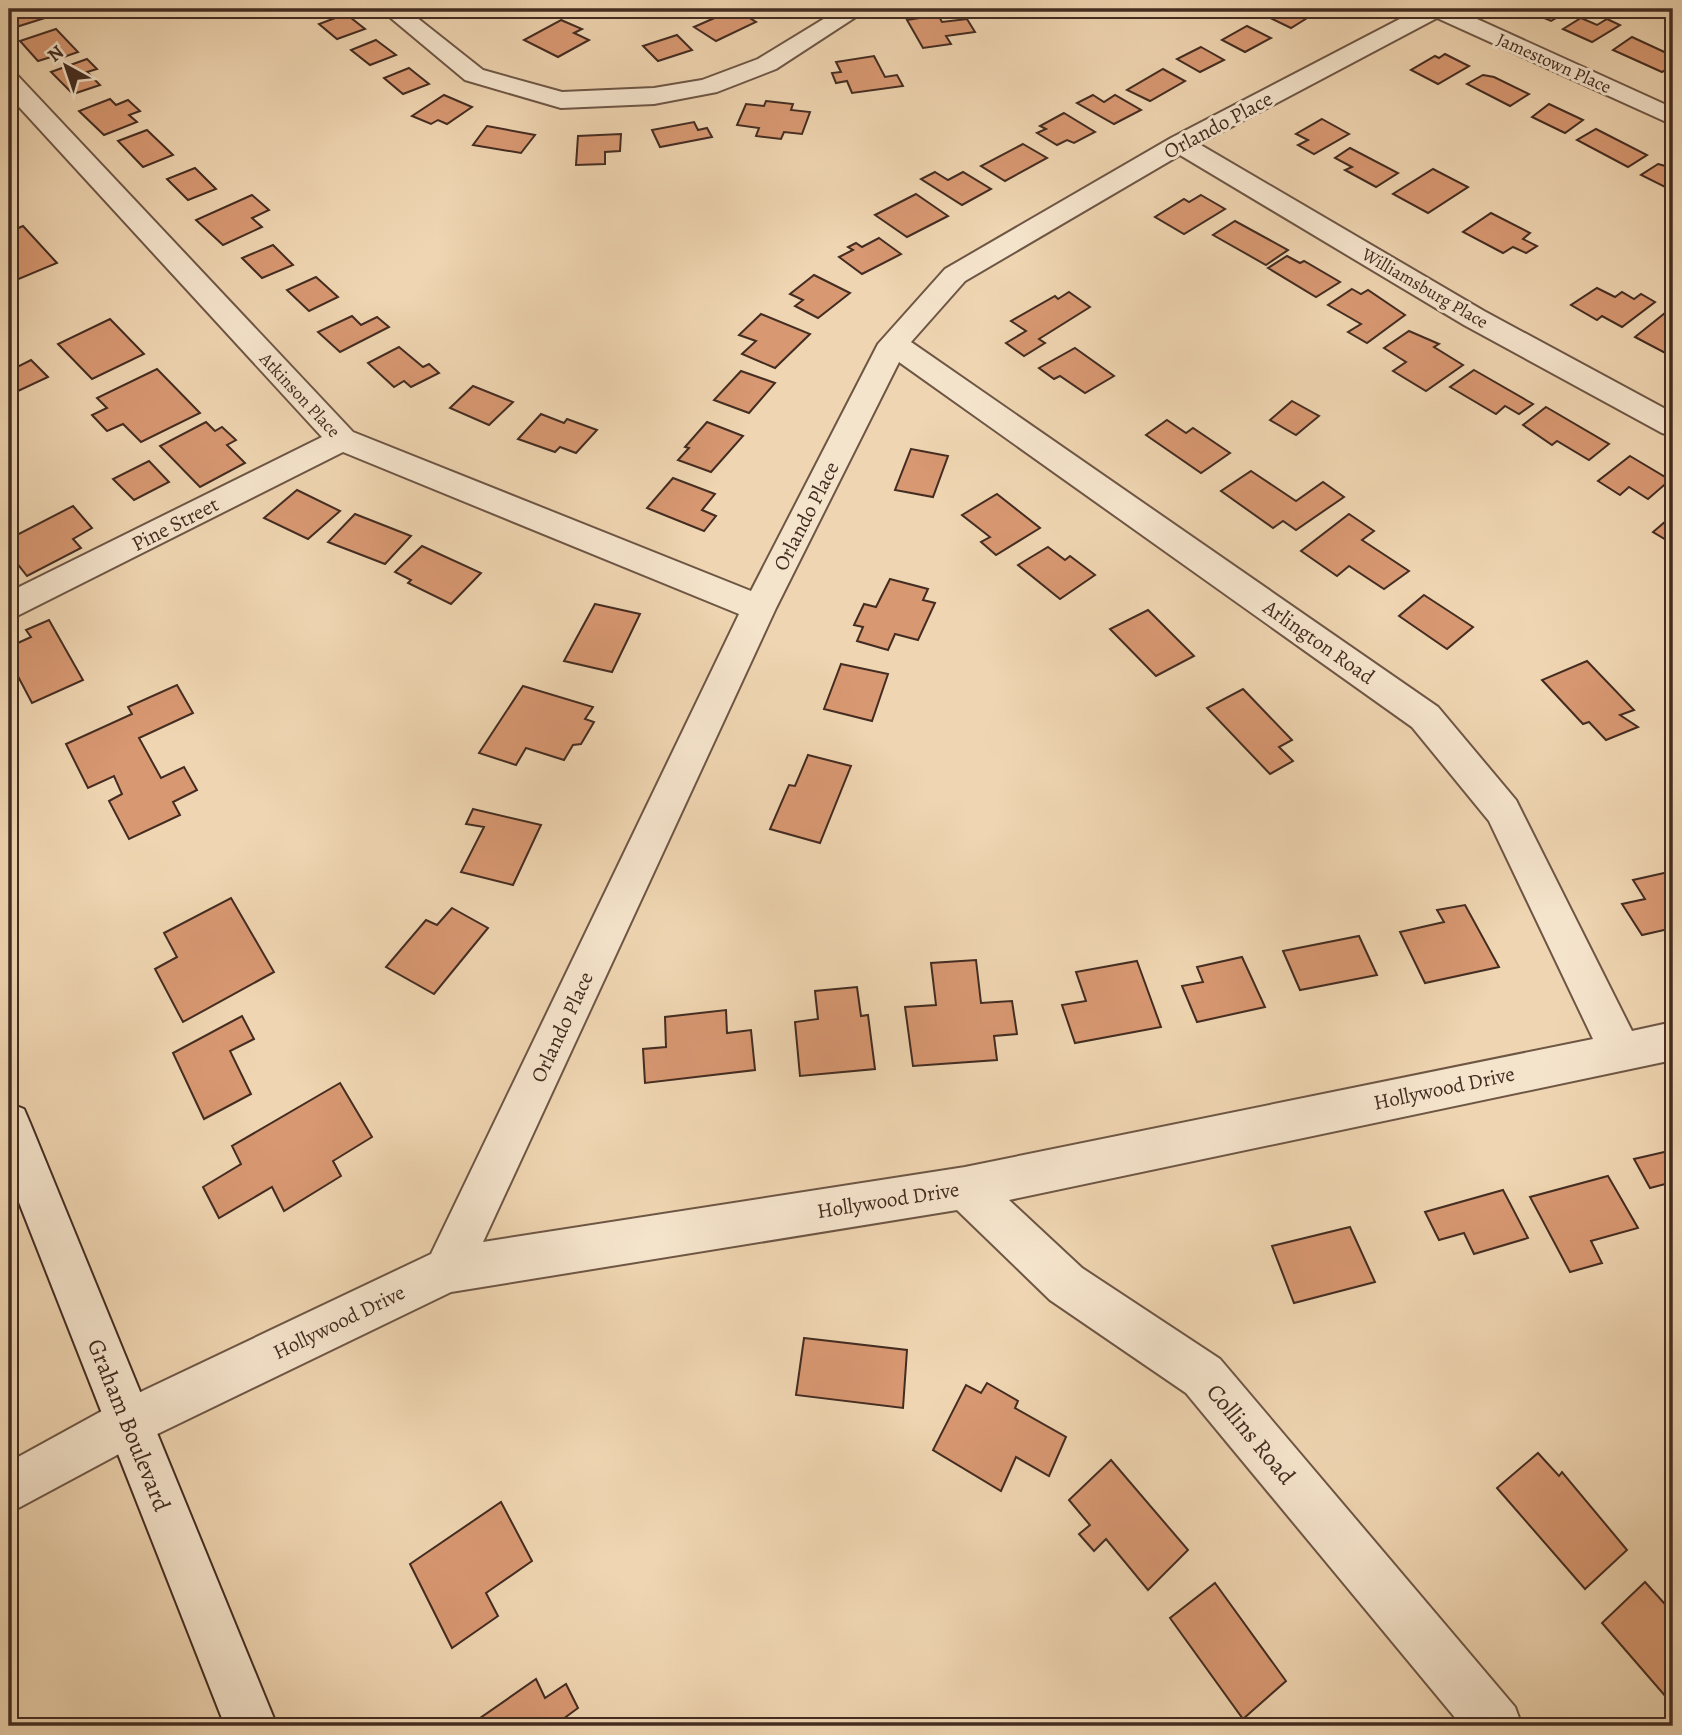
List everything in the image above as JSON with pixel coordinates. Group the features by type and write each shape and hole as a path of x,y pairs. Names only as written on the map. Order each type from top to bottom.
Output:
{"street":[{"path":"391,9 474,75 561,100 654,96 708,87 767,64 856,9"},
{"name":"Jamestown Place","path":"1436,9 1673,117"},
{"name":"Orlando Place","path":"447,1270 759,608 892,344 955,275 1180,144 1436,9"},
{"name":"Atkinson Place","path":"9,81 342,440 759,608"},
{"name":"Williamsburg Place","path":"1180,144 1474,318 1673,426"},
{"name":"Arlington Road","path":"892,344 1425,717 1503,811 1621,1052"},
{"name":"Pine Street","path":"9,607 342,440"},
{"name":"Hollywood Drive","path":"9,1489 128,1423 447,1270 965,1188 1673,1041"},
{"name":"Graham Boulevard","path":"9,1123 251,1726"},
{"name":"Collins Road","path":"965,1188 1066,1284 1203,1376 1496,1726"}],"building":[{"path":"9,9 40,9 48,17 13,28 9,23"},
{"path":"735,9 756,22 716,41 694,27"},
{"path":"1278,9 1298,9 1312,15 1291,28 1266,16"},
{"path":"1523,9 1572,9 1551,21"},
{"path":"346,14 365,29 337,39 319,24"},
{"path":"938,15 942,22 967,19 975,32 946,36 951,44 923,48 907,20"},
{"path":"1581,18 1597,25 1607,19 1620,25 1592,42 1563,29"},
{"path":"561,20 582,29 574,33 589,40 558,57 524,40"},
{"path":"1247,26 1271,38 1245,52 1222,40"},
{"path":"56,29 78,52 58,59 54,56 38,61 20,41"},
{"path":"677,35 692,50 658,61 643,46"},
{"path":"1632,37 1673,56 1673,65 1662,72 1613,50"},
{"path":"376,40 396,55 370,65 351,50"},
{"path":"1201,47 1224,60 1200,72 1177,59"},
{"path":"1445,54 1469,66 1438,84 1411,70 1435,56 1439,58"},
{"path":"874,56 885,77 897,75 903,86 852,93 847,81 836,83 832,73 841,72 836,62"},
{"path":"87,59 97,69 87,72 100,85 73,94 51,72"},
{"path":"409,68 429,84 403,94 384,78"},
{"path":"1163,69 1185,81 1150,101 1127,90"},
{"path":"1483,75 1494,77 1529,94 1510,106 1467,84"},
{"path":"444,95 472,107 447,124 438,120 431,124 412,116"},
{"path":"1093,95 1104,102 1115,95 1141,110 1114,124 1077,103"},
{"path":"110,99 116,105 128,100 140,111 129,115 137,122 104,135 79,111"},
{"path":"766,101 793,104 791,110 810,112 802,134 784,132 781,139 756,136 759,128 737,125 746,104 764,106"},
{"path":"1549,104 1583,120 1565,133 1532,117"},
{"path":"1064,113 1095,132 1074,143 1067,140 1057,145 1037,133 1046,129 1040,126"},
{"path":"1322,119 1349,134 1314,154 1298,145 1308,140 1296,134"},
{"path":"694,122 698,130 707,128 712,137 660,147 652,130"},
{"path":"487,126 535,135 521,153 473,145"},
{"path":"1596,129 1647,155 1628,167 1577,140"},
{"path":"147,130 173,155 143,167 118,141"},
{"path":"621,134 620,151 605,152 605,164 576,165 578,136"},
{"path":"1023,144 1047,158 1005,181 981,166"},
{"path":"1350,148 1398,173 1376,187 1345,170 1352,167 1335,158"},
{"path":"1658,164 1673,168 1673,191 1641,175"},
{"path":"195,168 216,189 188,200 167,179"},
{"path":"1433,169 1468,187 1428,213 1393,194"},
{"path":"935,172 948,180 963,172 991,189 962,205 921,179"},
{"path":"916,194 948,216 907,237 875,215"},
{"path":"252,195 269,210 252,218 262,227 223,245 196,220"},
{"path":"1201,195 1225,209 1184,234 1155,217 1184,199 1189,202"},
{"path":"1491,213 1530,233 1523,239 1537,246 1526,253 1513,247 1503,253 1463,232"},
{"path":"1235,221 1288,250 1266,265 1213,235"},
{"path":"23,226 57,263 9,283 9,232"},
{"path":"879,238 901,254 862,274 839,257 853,250 848,247 856,243 862,247"},
{"path":"273,245 293,265 262,278 242,258"},
{"path":"1287,256 1300,263 1304,261 1340,282 1316,297 1268,268"},
{"path":"814,275 850,293 818,318 795,306 803,300 790,294"},
{"path":"316,277 338,297 309,311 287,290"},
{"path":"1597,288 1615,297 1622,292 1634,299 1641,294 1655,302 1622,327 1602,316 1597,320 1571,305"},
{"path":"1352,289 1361,294 1368,290 1405,315 1367,343 1348,332 1361,324 1328,305"},
{"path":"1069,292 1090,307 1039,339 1045,343 1024,356 1006,343 1026,331 1011,321 1055,296 1058,299"},
{"path":"1665,313 1673,318 1673,357 1635,337"},
{"path":"761,314 810,334 775,368 742,354 756,341 739,335"},
{"path":"352,316 361,325 377,317 389,327 340,352 318,332"},
{"path":"110,319 144,354 92,379 58,344"},
{"path":"1409,331 1439,344 1434,347 1463,365 1426,391 1393,371 1406,362 1384,348"},
{"path":"399,347 423,367 429,364 439,373 411,387 404,381 394,387 368,363"},
{"path":"1075,348 1114,376 1085,393 1060,376 1054,379 1039,368"},
{"path":"31,360 48,377 18,391 9,381 9,371"},
{"path":"157,369 200,413 141,442 123,424 107,431 92,415 107,408 97,398"},
{"path":"1474,370 1533,404 1519,414 1505,406 1496,414 1450,387"},
{"path":"741,371 775,383 749,413 714,400"},
{"path":"473,386 513,402 489,425 450,408"},
{"path":"1292,401 1319,416 1296,435 1270,420"},
{"path":"1546,407 1609,444 1589,460 1557,441 1552,445 1523,425"},
{"path":"541,414 564,423 567,419 597,430 576,453 560,447 555,452 518,439"},
{"path":"1167,420 1186,433 1193,428 1230,453 1201,473 1146,435"},
{"path":"206,422 215,431 222,427 236,440 227,445 245,463 200,487 160,446"},
{"path":"707,422 743,436 711,472 678,460 689,448 685,447"},
{"path":"911,449 948,456 933,497 895,490"},
{"path":"1630,456 1670,480 1648,499 1629,487 1620,495 1598,481"},
{"path":"149,461 169,482 134,500 113,479"},
{"path":"1251,471 1296,501 1323,482 1344,497 1296,530 1283,521 1273,528 1221,491"},
{"path":"673,478 715,494 702,510 716,516 704,531 647,508"},
{"path":"297,490 340,511 308,539 264,518"},
{"path":"997,494 1040,528 996,555 981,542 990,537 962,515"},
{"path":"73,506 92,528 73,539 81,548 27,576 9,553 13,551 9,539"},
{"path":"355,514 411,536 385,564 328,542"},
{"path":"1349,514 1374,531 1362,540 1409,571 1384,589 1349,566 1337,576 1301,551"},
{"path":"1673,515 1673,544 1653,532"},
{"path":"422,546 481,573 451,604 408,583 411,580 395,572"},
{"path":"1048,547 1065,560 1070,556 1095,575 1060,599 1018,565"},
{"path":"890,579 928,589 923,600 935,603 918,640 895,634 888,650 857,641 863,627 854,625 864,604 876,607"},
{"path":"1424,595 1473,627 1447,649 1399,616"},
{"path":"595,604 640,614 612,672 564,661"},
{"path":"1148,610 1194,656 1156,676 1110,629"},
{"path":"49,620 83,680 32,703 12,665 9,667 9,647 31,637 26,630"},
{"path":"1587,661 1634,710 1620,715 1638,727 1606,740 1589,722 1583,724 1542,680"},
{"path":"841,664 888,674 872,721 824,709"},
{"path":"177,685 193,713 139,738 161,778 184,767 197,790 173,802 180,815 129,839 109,801 122,794 114,776 88,788 66,744 132,714 128,707"},
{"path":"523,686 593,707 585,719 594,722 581,744 573,745 564,760 526,748 516,765 479,753"},
{"path":"1243,689 1292,740 1279,747 1293,761 1270,774 1207,708"},
{"path":"808,755 851,766 820,843 770,829 789,785 795,786"},
{"path":"473,809 541,825 513,885 461,872 484,827 466,824"},
{"path":"1673,871 1673,928 1642,935 1622,904 1645,899 1633,880"},
{"path":"231,898 274,972 183,1022 155,969 177,957 164,933"},
{"path":"1465,905 1499,967 1425,983 1400,932 1444,922 1437,910"},
{"path":"452,908 488,928 434,994 386,967 426,920 437,925"},
{"path":"1359,936 1377,975 1300,990 1283,951"},
{"path":"1242,957 1265,1007 1197,1022 1182,986 1203,982 1197,967"},
{"path":"976,960 981,1003 1012,1001 1017,1034 994,1036 997,1060 913,1066 905,1007 936,1005 931,963"},
{"path":"1137,961 1161,1027 1075,1043 1062,1005 1086,1001 1076,972"},
{"path":"857,987 861,1016 868,1015 875,1069 800,1076 795,1022 818,1019 815,991"},
{"path":"726,1010 727,1033 751,1030 755,1070 645,1083 643,1049 666,1047 665,1017"},
{"path":"242,1016 254,1039 230,1051 251,1094 204,1119 173,1053"},
{"path":"340,1083 372,1137 333,1161 341,1176 284,1211 272,1187 219,1218 203,1187 241,1164 232,1146"},
{"path":"1673,1150 1673,1182 1650,1188 1634,1159"},
{"path":"1608,1176 1638,1228 1591,1241 1602,1263 1570,1272 1530,1197"},
{"path":"1503,1190 1528,1238 1474,1254 1464,1233 1439,1240 1425,1212"},
{"path":"1350,1227 1375,1282 1294,1303 1272,1246"},
{"path":"804,1338 907,1350 903,1408 796,1395"},
{"path":"987,1383 1018,1401 1015,1408 1066,1437 1049,1476 1016,1457 1001,1491 933,1450 966,1385 981,1393"},
{"path":"1538,1453 1559,1476 1562,1472 1627,1550 1585,1589 1497,1488"},
{"path":"1111,1460 1188,1550 1148,1590 1106,1539 1094,1551 1079,1534 1090,1525 1069,1500"},
{"path":"501,1502 532,1561 486,1593 498,1616 452,1648 410,1564"},
{"path":"1645,1582 1673,1613 1673,1705 1602,1623"},
{"path":"1215,1583 1286,1681 1243,1719 1170,1618"},
{"path":"536,1679 545,1698 566,1684 578,1708 559,1722 561,1726 474,1726 473,1723"}]}
